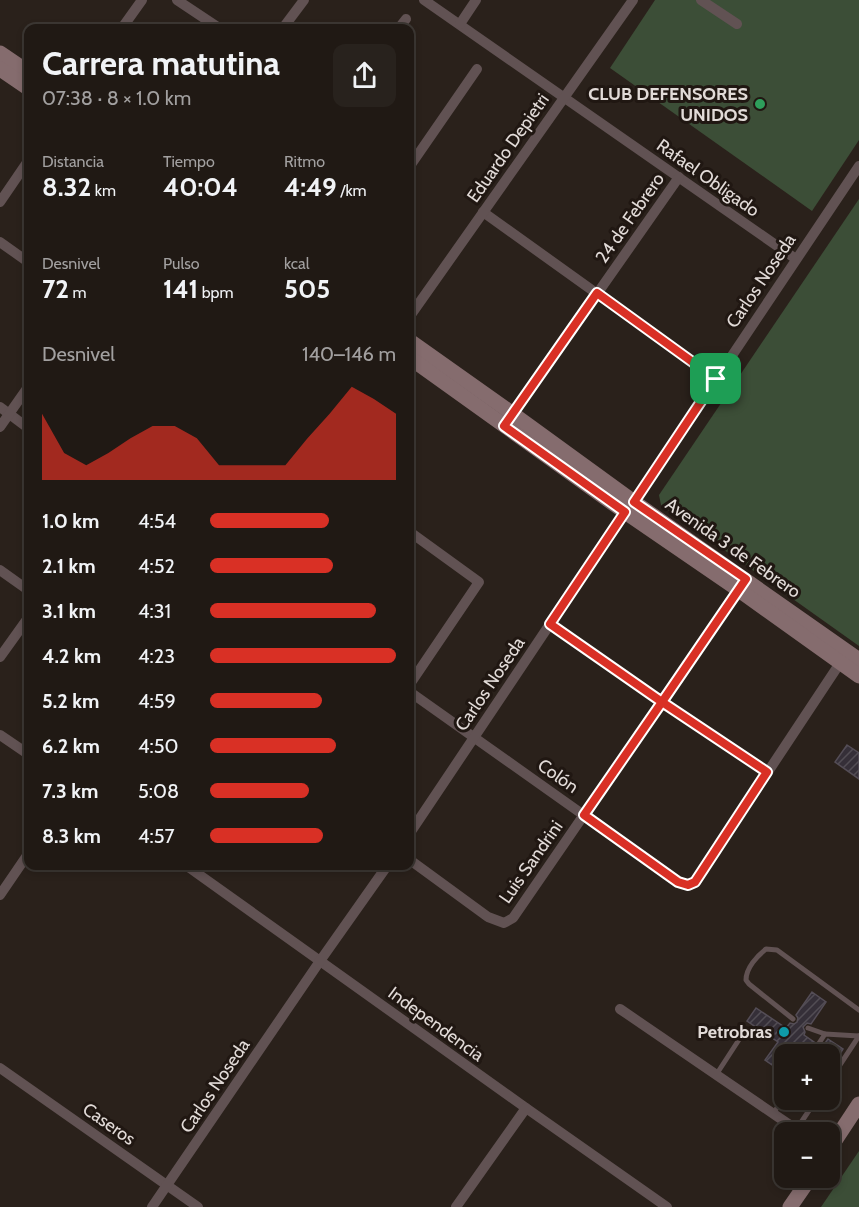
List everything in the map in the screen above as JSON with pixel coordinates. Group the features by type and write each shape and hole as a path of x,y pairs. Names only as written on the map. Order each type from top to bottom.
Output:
{"main road":[{"path":"0,53 24,69"},
{"path":"0,69 24,85"},
{"path":"414,344 509,420 629,507 849,658 859,676"},
{"path":"414,361 509,420"},
{"path":"840,1133 859,1104"},
{"path":"790,1207 803,1188"}],"street":[{"path":"125,24 142,0"},
{"path":"177,0 213,24"},
{"path":"286,24 304,0"},
{"name":"Rafael Obligado","path":"424,0 796,259"},
{"path":"460,24 476,0"},
{"name":"Eduardo Depietri","path":"414,310 633,0"},
{"path":"701,0 737,24"},
{"path":"402,24 406,19"},
{"path":"414,160 477,69"},
{"name":"Carlos Noseda","path":"414,827 859,166"},
{"path":"0,202 24,167"},
{"name":"24 de Febrero","path":"509,420 679,177"},
{"path":"483,212 716,379"},
{"path":"0,242 24,259"},
{"path":"0,427 5,411 24,391"},
{"path":"5,411 24,425"},
{"path":"414,535 479,582 414,678"},
{"path":"0,570 24,587"},
{"name":"Luis Sandrini","path":"414,863 488,917 504,923 513,918 742,585"},
{"path":"0,657 24,624"},
{"path":"550,624 767,772 849,658"},
{"name":"Colón","path":"414,695 678,882 688,885 695,882 767,772"},
{"path":"0,735 24,751"},
{"path":"0,895 24,860"},
{"name":"Independencia","path":"193,870 667,1207"},
{"name":"Carlos Noseda","path":"152,1207 384,870"},
{"path":"620,1009 785,1122"},
{"name":"Caseros","path":"0,1068 198,1207"},
{"path":"456,1207 526,1108"}],"lane":[{"path":"793,1019 746,980 747,971 766,949 777,950 859,1010"},
{"path":"808,1028 825,1034 859,1036"},
{"path":"818,1044 825,1034"},
{"path":"716,1075 742,1035"},
{"path":"840,1065 859,1036"},
{"path":"773,1114 776,1110"}],"green space":[{"name":"CLUB DEFENSORES UNIDOS","path":"655,0 859,0 859,140 812,211 610,68"},
{"path":"859,199 859,646 661,505 659,495"},
{"path":"859,1151 859,1207 821,1207 834,1188 840,1188 840,1179"}],"building":[{"path":"847,745 859,753 859,779 835,762"},
{"name":"Petrobras","path":"812,992 826,1002 811,1024 807,1023 803,1027 804,1035 814,1042 813,1044 777,1044 778,1042 747,1021 756,1008 786,1028 790,1023 797,1022 796,1015"},
{"path":"828,1039 836,1044 824,1044"},
{"name":"Petrobras","path":"774,1048 774,1066 765,1060"}],"place":[{"name":"CLUB DEFENSORES UNIDOS","path":"760,104"},
{"name":"Petrobras","path":"784,1032"}],"route":[{"path":"716,379 597,293 504,426 625,512 550,624 662,702 584,815 678,882 688,885 695,882 767,772 662,702 746,579 634,502 716,379"}]}
